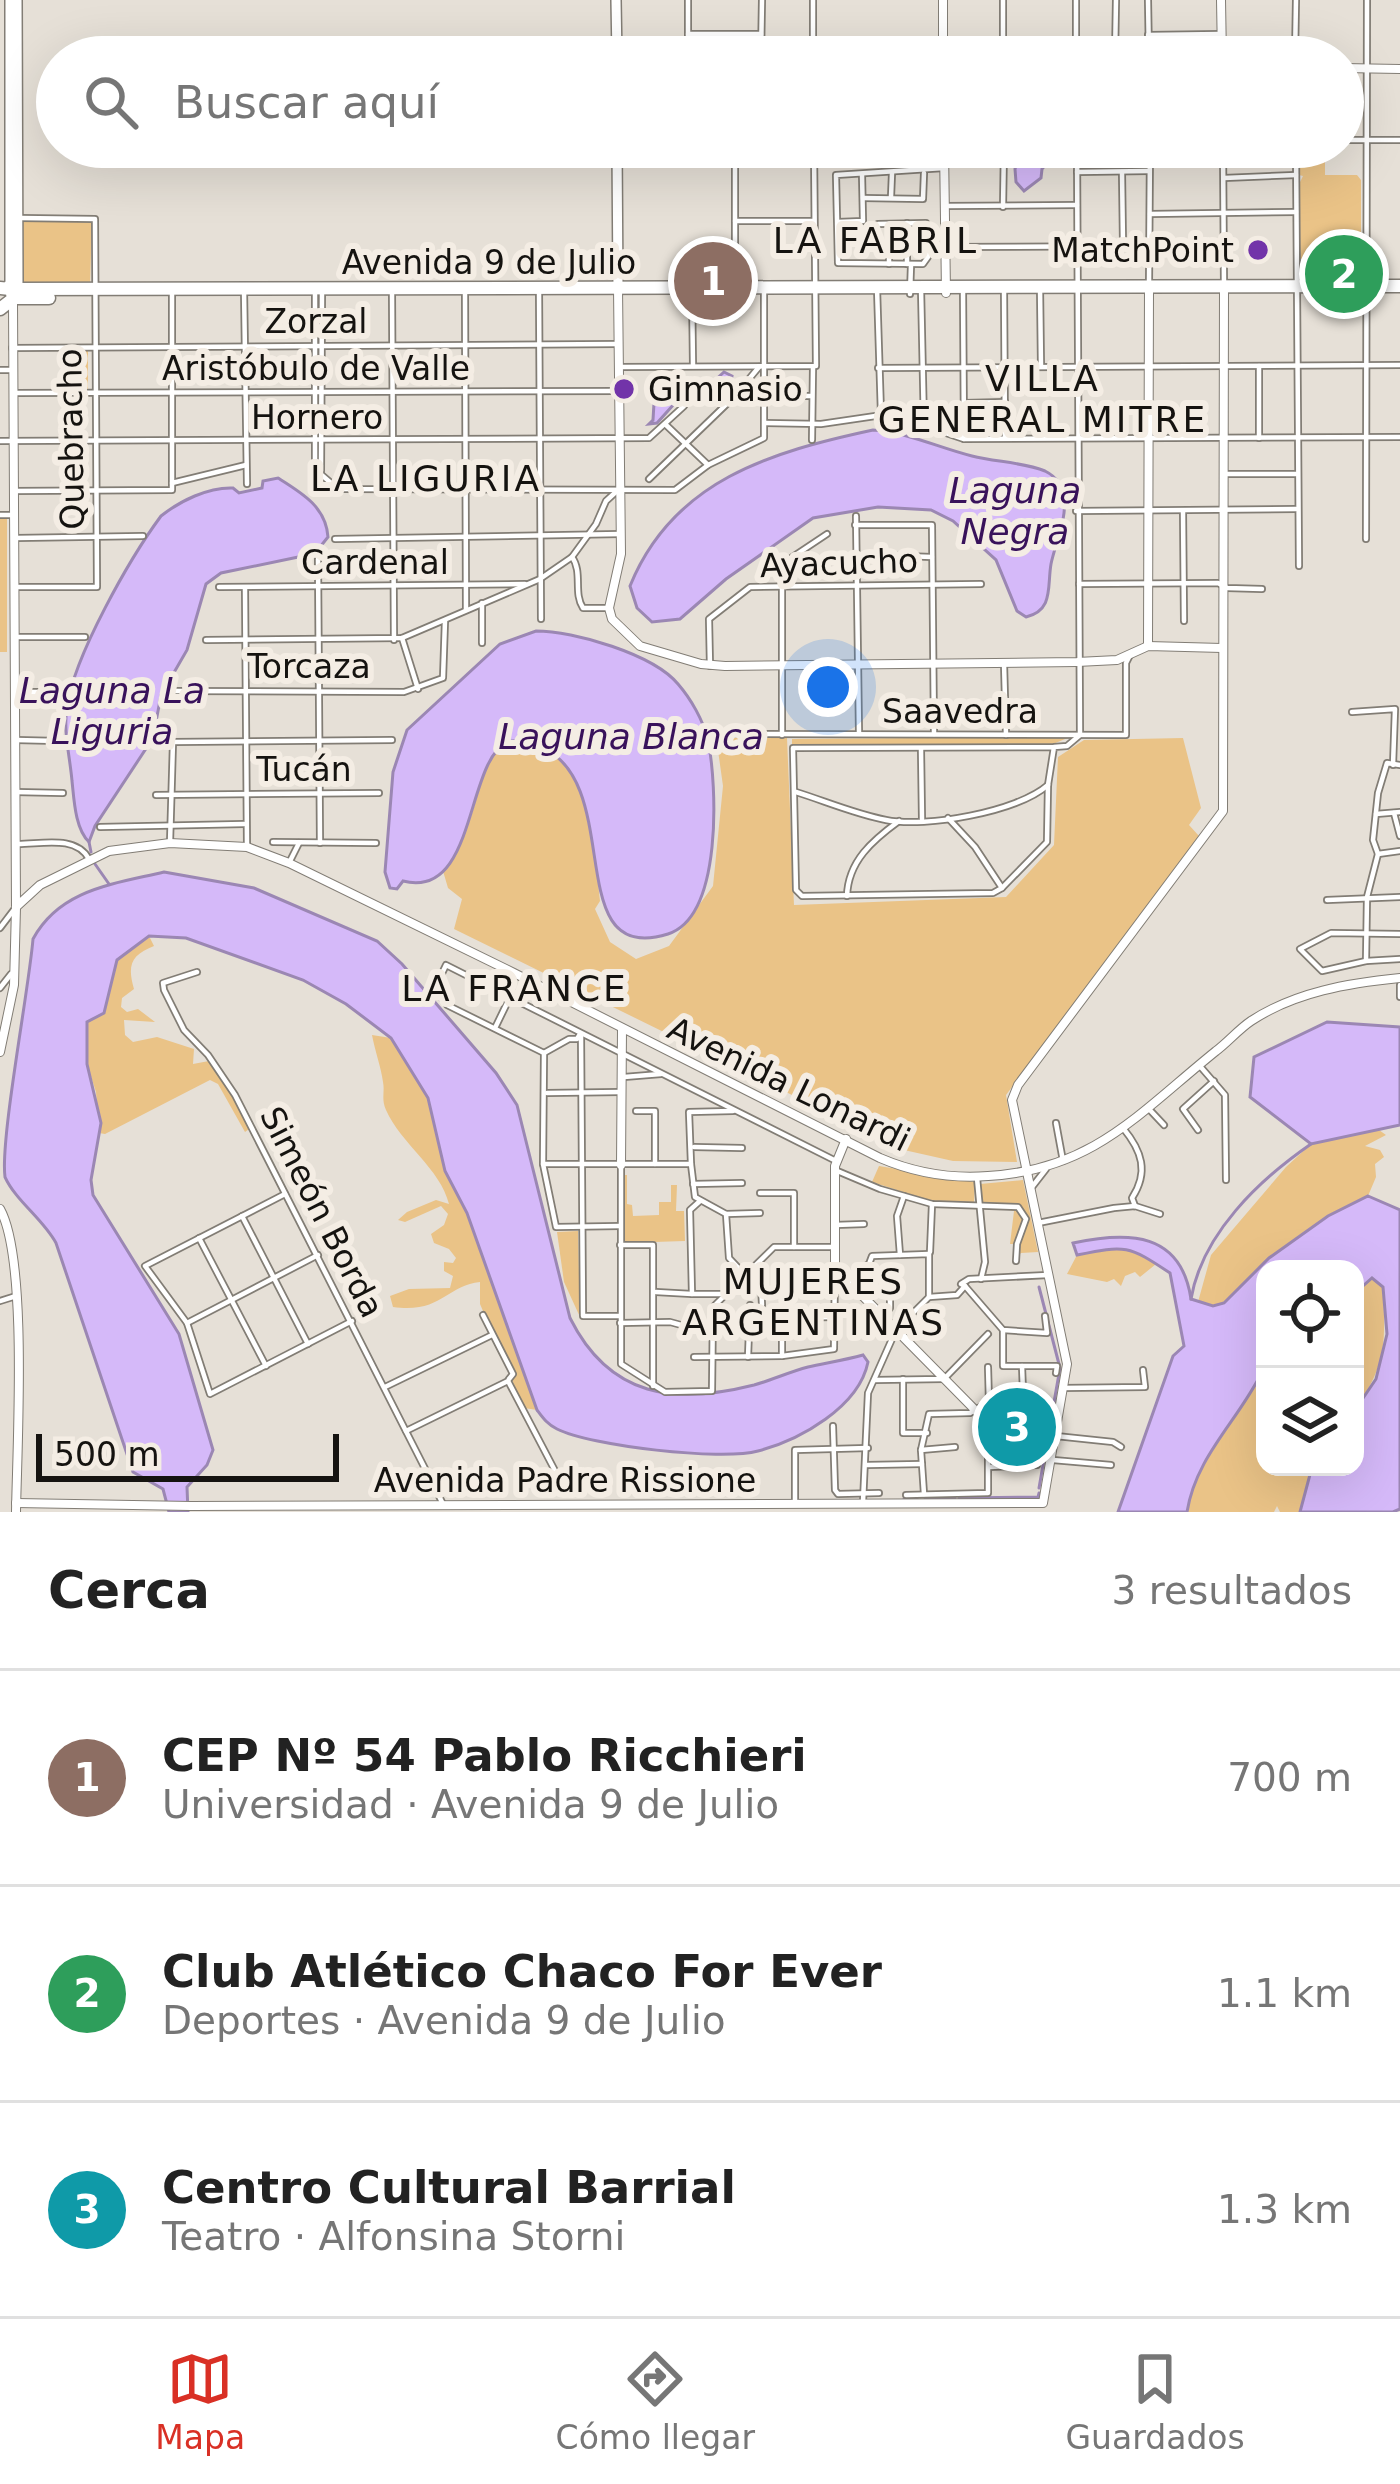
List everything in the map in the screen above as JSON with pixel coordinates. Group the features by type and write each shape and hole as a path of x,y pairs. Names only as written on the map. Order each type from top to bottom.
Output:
{"main road":[{"path":"8,300 13,0"},
{"path":"616,0 617,36"},
{"path":"616,168 619,291"},
{"path":"8,300 9,218"},
{"name":"Avenida 9 de Julio","path":"8,300 172,293 1400,289"}],"street":[{"path":"0,1 13,0"},
{"path":"688,0 688,34 761,34 762,0"},
{"path":"813,0 813,36"},
{"path":"943,0 943,36"},
{"path":"1003,0 1004,36"},
{"path":"1076,0 1076,36"},
{"path":"1115,36 1116,0"},
{"path":"1148,0 1148,35 1221,34 1221,0"},
{"path":"1295,36 1296,0"},
{"path":"1366,538 1367,0"},
{"path":"1366,68 1400,69"},
{"path":"1364,140 1400,140"},
{"path":"735,168 735,292"},
{"path":"812,440 814,168"},
{"path":"878,224 926,223 928,257 923,264 838,263 836,175 944,168 946,290"},
{"path":"1003,207 1004,168"},
{"path":"1077,168 1080,735"},
{"path":"1040,1507 1053,1460 1067,1364 1013,1092 1223,811 1222,168"},
{"path":"1296,168 1299,566"},
{"path":"1077,172 1150,171 1148,646"},
{"path":"863,198 923,199 924,172"},
{"path":"1122,172 1123,246"},
{"path":"891,197 892,173"},
{"path":"838,222 863,221 862,174"},
{"path":"1222,178 1296,176"},
{"path":"945,206 1077,205"},
{"path":"1150,214 1296,212"},
{"name":"Quebracho","path":"9,218 94,218 98,587 14,587"},
{"path":"735,221 815,221"},
{"path":"908,223 923,367 924,426"},
{"path":"889,224 889,264"},
{"path":"945,247 1150,246"},
{"path":"963,290 964,439"},
{"path":"1040,290 1041,366"},
{"path":"619,291 621,554 609,608 621,629 648,650 710,666 1077,662 1117,660 1148,646 1222,648"},
{"path":"692,291 693,368"},
{"path":"878,291 881,414"},
{"path":"1004,291 1005,439"},
{"path":"465,292 466,610"},
{"path":"539,292 541,620"},
{"path":"319,393 314,441 319,471 338,489 674,490 708,466 764,438 764,292"},
{"path":"172,293 172,486"},
{"path":"244,293 247,484"},
{"path":"315,492 323,441 318,293"},
{"path":"392,293 394,640"},
{"path":"0,1052 14,969 16,907 13,393 8,300"},
{"name":"Zorzal","path":"12,348 620,344"},
{"path":"878,368 1400,365"},
{"path":"740,366 740,388"},
{"path":"1259,366 1259,438"},
{"path":"649,478 762,367"},
{"path":"620,368 814,367"},
{"path":"0,370 12,370"},
{"name":"Aristóbulo de Valle","path":"13,393 621,392"},
{"path":"765,396 812,396"},
{"path":"964,403 1005,402"},
{"path":"684,406 665,424 708,466"},
{"path":"765,423 812,423 881,414 964,439 1400,437"},
{"name":"Hornero","path":"0,441 621,439 649,438 665,424"},
{"path":"14,491 172,486 246,465"},
{"path":"1222,474 1296,474"},
{"path":"206,640 403,638 540,579 572,557 601,508 620,490"},
{"path":"1076,511 1296,509"},
{"path":"1183,511 1184,621"},
{"path":"0,515 14,515"},
{"path":"856,516 859,735"},
{"path":"855,525 932,526 934,734"},
{"path":"335,538 621,534"},
{"path":"782,735 782,564 827,534"},
{"path":"14,538 142,536"},
{"path":"875,555 932,557"},
{"path":"572,557 577,564 578,602 583,608 609,608"},
{"path":"318,559 320,843"},
{"name":"Cardenal","path":"219,587 531,584"},
{"name":"Ayacucho","path":"710,666 709,620 750,587 981,584"},
{"path":"1079,584 1262,589"},
{"path":"245,586 247,847"},
{"path":"482,603 482,643"},
{"name":"Torcaza","path":"173,691 418,689 443,678 445,619"},
{"path":"14,637 85,637"},
{"path":"403,638 418,689"},
{"name":"Saavedra","path":"723,734 1126,734 1130,655"},
{"path":"0,659 14,660"},
{"path":"1004,663 1006,735"},
{"path":"14,692 63,692"},
{"path":"1352,712 1395,709 1396,765 1387,763 1376,814 1373,840 1378,854 1367,897 1366,961"},
{"name":"Saavedra","path":"794,791 793,748 1054,747 1072,743 1080,735"},
{"path":"15,740 58,741"},
{"path":"170,843 173,742 392,740"},
{"path":"1048,785 1035,796 980,813 899,821 794,791 796,890 802,896 993,892 1047,842 1054,747"},
{"path":"921,749 922,819"},
{"path":"15,793 63,793"},
{"name":"Tucán","path":"156,795 379,794"},
{"path":"1376,814 1397,813 1400,836"},
{"path":"948,818 1002,887"},
{"path":"847,896 858,859 875,838 899,821"},
{"path":"100,827 246,824"},
{"path":"273,842 376,842"},
{"path":"15,844 73,843 89,859"},
{"name":"Avenida Lonardi","path":"16,907 40,885 124,847 170,843 247,847 289,863 911,1170 977,1177 1028,1173 1093,1150 1249,1022 1285,1003 1345,985 1400,982"},
{"path":"289,863 299,843"},
{"path":"1378,854 1400,851"},
{"path":"1327,900 1400,897"},
{"path":"0,928 16,907"},
{"path":"1400,934 1331,933 1303,945 1302,953 1322,971 1400,959"},
{"path":"544,1053 447,1005 435,988 446,965 836,1166 904,1196 932,1204 1018,1207 1024,1216 1016,1261"},
{"path":"0,988 14,969"},
{"name":"Simeón Borda","path":"197,972 162,986 184,1030 235,1095 442,1504"},
{"path":"1400,982 1400,997"},
{"path":"495,1028 510,997"},
{"path":"569,1039 572,1027"},
{"path":"622,1029 621,1364 665,1392 712,1391 713,1307 774,1247 834,1247"},
{"path":"544,1053 569,1039 577,1040 581,1032"},
{"path":"581,1032 583,1316 692,1328"},
{"path":"544,1053 543,1164 556,1227 620,1226"},
{"path":"1199,1065 1226,1095 1226,1180"},
{"path":"620,1077 661,1074"},
{"path":"1198,1130 1184,1109 1214,1081"},
{"path":"545,1093 620,1092"},
{"path":"1148,1108 1164,1125"},
{"path":"636,1112 655,1111 655,1164"},
{"path":"735,1111 688,1112 692,1184 700,1201 726,1214 760,1213"},
{"path":"1056,1123 1063,1161"},
{"path":"1123,1128 1142,1163 1143,1181 1132,1198 1135,1206"},
{"path":"694,1358 782,1356 834,1349 836,1166 846,1139"},
{"path":"692,1147 742,1148"},
{"path":"543,1164 691,1164"},
{"path":"1031,1190 1039,1174 1051,1166"},
{"path":"977,1177 985,1262 981,1279"},
{"path":"692,1184 742,1183"},
{"path":"760,1193 794,1193 794,1247"},
{"path":"285,1194 146,1266 187,1323 210,1394 352,1321"},
{"path":"900,1255 896,1216 904,1196"},
{"path":"692,1294 690,1210 700,1201"},
{"path":"865,1497 872,1433 870,1387 896,1330 928,1297 932,1204"},
{"path":"1038,1223 1067,1220 1095,1209 1135,1206 1160,1214"},
{"path":"2,1213 12,1237 16,1296 16,1507"},
{"path":"726,1214 729,1258 746,1275"},
{"path":"242,1216 308,1344"},
{"path":"835,1225 864,1225"},
{"path":"199,1237 266,1366"},
{"path":"620,1245 653,1245 653,1386"},
{"path":"844,1278 869,1264 872,1256 866,1245"},
{"path":"872,1256 929,1254"},
{"path":"187,1323 318,1255"},
{"path":"760,1261 761,1305"},
{"path":"835,1268 976,1411 988,1418 1036,1418 1044,1423"},
{"path":"1048,1275 961,1284 1003,1330 1004,1366 1056,1365"},
{"path":"883,1317 890,1308 890,1286"},
{"path":"928,1297 953,1297 964,1286"},
{"path":"654,1292 727,1294"},
{"path":"0,1301 16,1296"},
{"path":"748,1357 750,1305"},
{"path":"406,1430 508,1381 513,1374 483,1315"},
{"path":"1003,1330 1047,1333 1045,1316"},
{"path":"782,1356 782,1318 834,1317"},
{"path":"385,1388 493,1334"},
{"path":"875,1380 944,1379 988,1334"},
{"path":"924,1494 921,1450 929,1414 976,1411 989,1402 988,1366"},
{"path":"1022,1366 1024,1418"},
{"path":"1063,1388 1145,1388 1143,1370"},
{"path":"903,1379 903,1433 927,1433"},
{"path":"508,1381 563,1486"},
{"path":"906,1495 988,1493 988,1418"},
{"path":"833,1426 835,1490 865,1497 879,1492"},
{"path":"1056,1436 1113,1442 1120,1447"},
{"path":"794,1502 795,1450 868,1448"},
{"path":"921,1450 955,1448"},
{"path":"1053,1460 1111,1465"},
{"path":"867,1465 922,1464"},
{"path":"988,1467 1037,1465"},
{"name":"Avenida Padre Rissione","path":"16,1507 794,1502 865,1497 1040,1507"}],"shaded area":[{"path":"1299,168 1325,168 1325,175 1357,175 1361,180 1361,250 1351,251 1350,261 1300,259 1303,176"},
{"path":"20,220 92,221 90,287 20,283"},
{"path":"61,349 88,349 88,390 61,390"},
{"path":"0,519 7,519 7,652 0,652"},
{"path":"716,736 787,738 794,905 1006,897 1054,845 1058,757 1084,740 1183,738 1201,808 1189,825 1199,836 1006,1095 1017,1162 953,1161 904,1150 454,929 462,899 448,888 443,871 467,828 490,760 502,745 519,741 557,757 582,791 596,858 600,901 595,909 610,942 636,959 669,946 713,886 723,786"},
{"path":"1070,737 1053,744 792,747 792,739"},
{"path":"149,936 154,946 133,962 134,989 122,998 121,1007 127,1012 138,1009 155,1022 124,1020 125,1035 133,1042 157,1037 194,1049 193,1064 209,1061 228,1087 249,1129 245,1132 218,1084 210,1080 99,1133 96,1092 87,1064 87,1022 104,1012 117,960"},
{"path":"372,1035 391,1038 428,1098 445,1171 467,1213 537,1410 524,1408 480,1304 480,1282 433,1303 393,1307 390,1296 409,1289 450,1288 453,1276 444,1271 444,1262 453,1263 456,1258 434,1243 431,1234 444,1225 448,1214 441,1206 405,1222 398,1220 436,1200 449,1204 437,1179 386,1110"},
{"path":"1379,1130 1386,1135 1365,1146 1380,1150 1384,1157 1375,1164 1376,1177 1368,1196 1328,1216 1275,1260 1256,1260 1256,1276 1224,1303 1198,1302 1211,1255 1311,1144"},
{"path":"879,1166 975,1182 974,1203 931,1201 872,1182"},
{"path":"621,1175 627,1175 627,1204 632,1205 633,1216 659,1215 659,1202 671,1202 671,1185 677,1185 676,1211 684,1211 685,1241 623,1243"},
{"path":"1023,1180 1038,1252 1017,1257 1018,1244 1010,1244 1014,1211 981,1204 980,1184"},
{"path":"578,1231 580,1317 564,1282 557,1232"},
{"path":"1126,1246 1156,1264 1140,1277 1135,1272 1125,1276 1121,1286 1114,1279 1107,1282 1067,1274 1077,1255"},
{"path":"1372,1278 1383,1287 1384,1323 1379,1364 1364,1395 1364,1368 1364,1285"},
{"path":"1256,1381 1256,1476 1310,1476 1300,1512 1280,1512 1277,1506 1274,1512 1187,1512 1199,1472"}],"water":[{"path":"1043,168 1041,178 1024,191 1016,182 1015,169"},
{"path":"724,372 732,376 730,385 675,403 657,423 649,424 654,403 667,391 712,383"},
{"name":"Laguna Negra","path":"873,430 1036,468 1056,479 1063,493 1064,513 1048,596 1041,609 1026,617 1017,611 996,560 953,521 931,510 878,507 813,518 726,579 680,619 652,622 637,608 630,586 649,550 699,496 763,461"},
{"name":"Laguna La Liguria","path":"278,478 318,509 328,537 303,556 221,573 206,584 187,650 161,695 153,738 89,842 76,813 66,716 80,662 105,608 161,516 204,492 233,488 239,493"},
{"name":"Laguna Blanca","path":"536,631 591,640 651,663 678,684 703,725 714,816 707,877 686,922 668,934 635,937 615,924 603,900 582,798 568,768 543,748 521,741 508,742 494,754 445,870 427,881 403,881 397,889 390,888 385,872 393,772 407,730 500,644"},
{"path":"164,872 254,888 377,941 402,964 496,1073 517,1105 570,1318 605,1365 647,1389 698,1394 754,1385 863,1355 868,1362 853,1393 809,1430 774,1446 740,1454 626,1446 554,1427 537,1410 467,1213 445,1171 428,1098 391,1038 346,1004 303,980 186,938 149,936 117,960 104,1013 87,1022 87,1064 101,1123 91,1180 93,1195 179,1334 213,1450 207,1465 187,1487 188,1512 169,1512 163,1489 133,1472 56,1243 5,1177 33,939 44,922 73,899"},
{"path":"1327,1022 1400,1027 1400,1125 1311,1144 1250,1097 1254,1057"},
{"path":"1368,1196 1400,1210 1400,1509 1393,1512 1300,1512 1310,1476 1364,1476 1364,1397 1376,1379 1387,1334 1383,1287 1372,1278 1364,1285 1364,1260 1267,1260 1328,1216"},
{"path":"1114,1237 1149,1241 1176,1260 1191,1299 1213,1306 1224,1303 1256,1271 1256,1383 1199,1473 1187,1512 1118,1512 1173,1356 1184,1346 1170,1273 1126,1250 1077,1255 1073,1243"}],"waterway":[{"path":"89,842 91,852"},
{"path":"95,864 109,884"},
{"path":"1191,1299 1197,1275 1220,1231 1253,1192 1311,1144"},
{"path":"1039,1287 1060,1368 1039,1488"},
{"path":"959,1498 1038,1497 1039,1493"},
{"path":"925,1499 955,1498"},
{"path":"904,1499 917,1499"}],"place":[{"name":"MatchPoint","path":"1258,250"},
{"name":"Club Atlético Chaco For Ever","path":"1344,274"},
{"name":"CEP Nº 54 Pablo Ricchieri","path":"713,281"},
{"name":"Gimnasio","path":"624,389"},
{"name":"Centro Cultural Barrial","path":"1017,1427"}],"district":[{"name":"LA FABRIL","path":"876,240"},
{"name":"VILLA GENERAL MITRE","path":"1043,398"},
{"name":"LA LIGURIA","path":"426,478"},
{"name":"LA FRANCE","path":"515,988"},
{"name":"MUJERES ARGENTINAS","path":"814,1302"}]}
